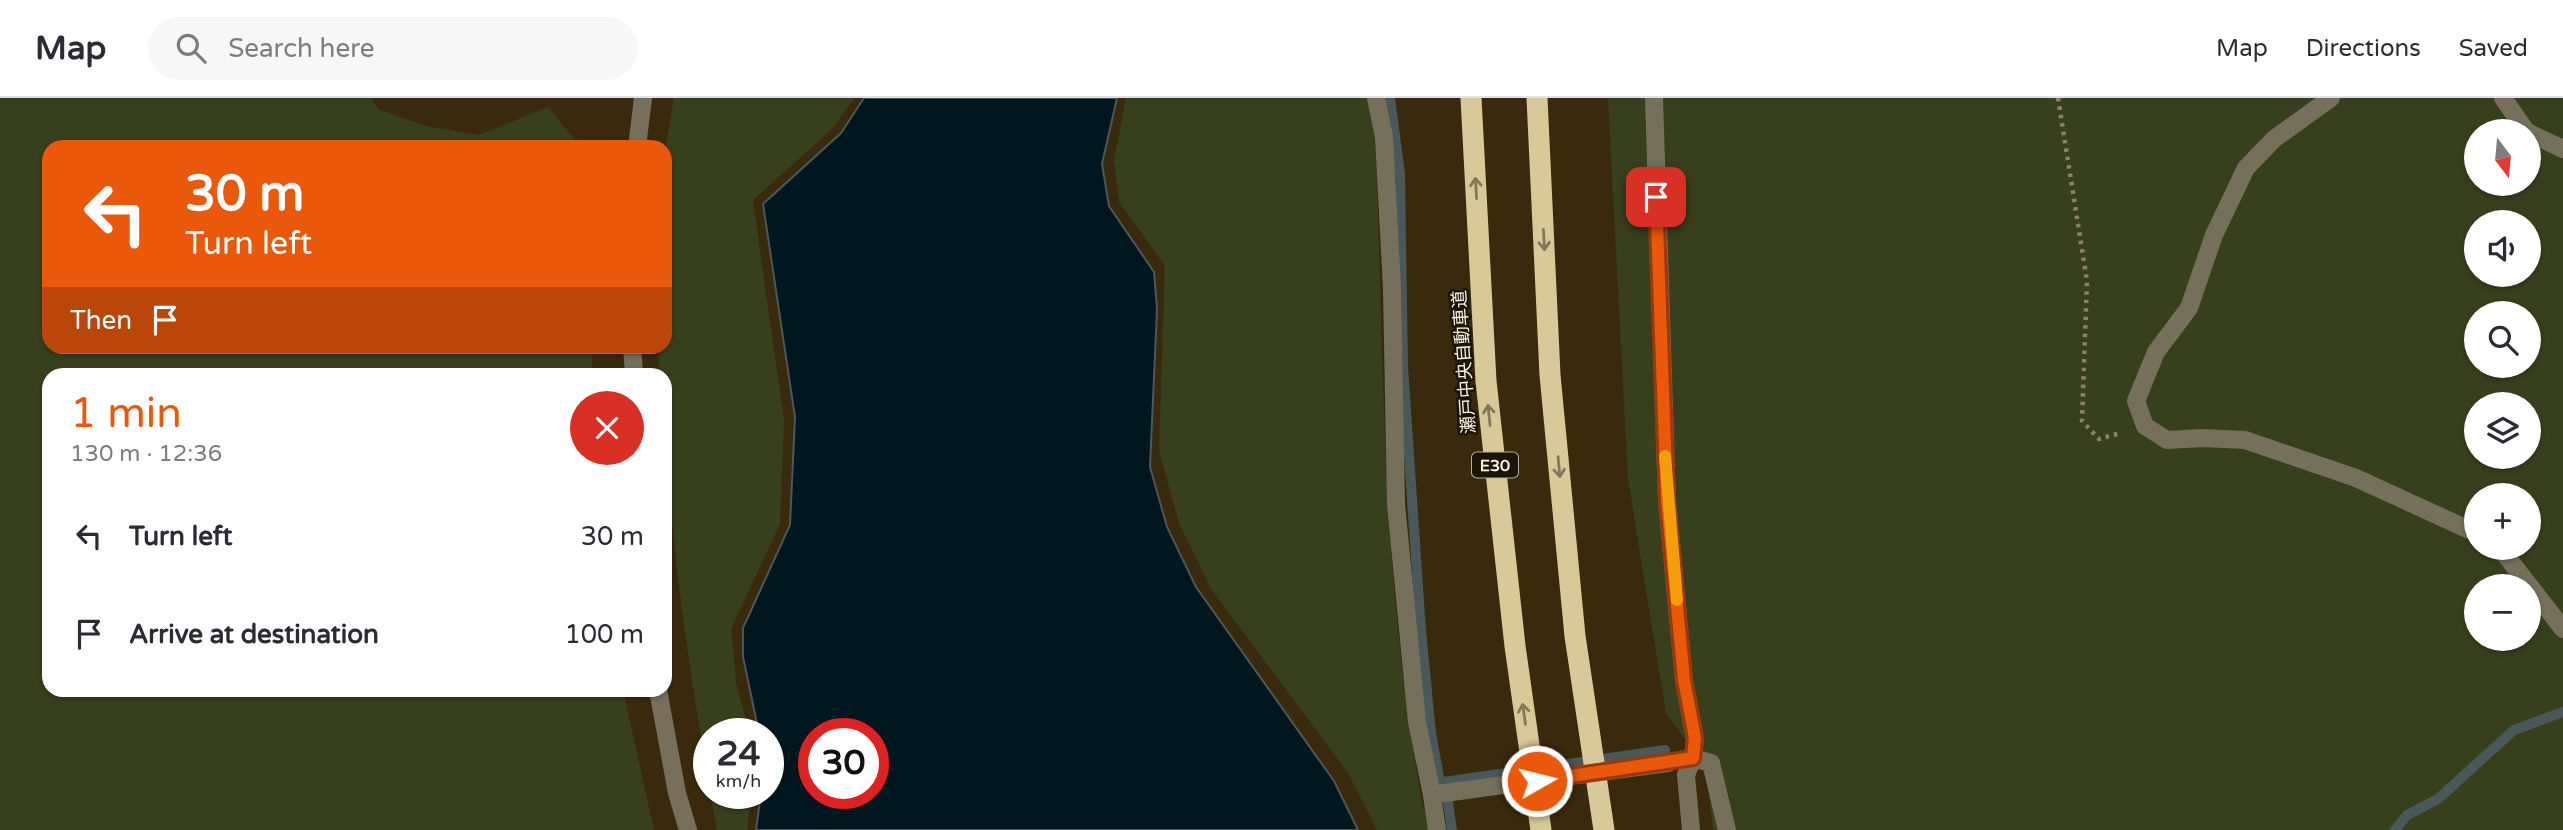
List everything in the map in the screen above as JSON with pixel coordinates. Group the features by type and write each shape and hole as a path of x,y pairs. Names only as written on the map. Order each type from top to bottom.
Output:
{"highway":[{"name":"瀬戸中央自動車道","path":"1471,98 1486,381 1515,646 1541,830"},
{"path":"1537,98 1550,375 1575,636 1604,830"}],"street":[{"path":"638,140 643,98"},
{"path":"1376,98 1384,137 1387,192 1396,503 1417,722 1437,830"},
{"path":"1654,98 1667,501 1684,680 1695,738 1693,758 1686,775 1691,830"},
{"path":"2331,98 2274,139 2246,167 2214,234 2189,307 2156,352 2136,401 2145,426 2167,440 2245,440 2356,478 2464,528"},
{"path":"2503,98 2518,119"},
{"path":"2541,139 2563,149"},
{"path":"2509,560 2563,629"},
{"path":"659,697 677,793 688,830"},
{"path":"1432,795 1693,758 1711,763 1727,830"}],"path":[{"path":"2058,98 2087,281 2082,421 2099,439 2145,426"}],"green space":[{"path":"0,98 371,98 378,109 426,126 479,135 548,107 575,140 42,140 42,354 592,354 592,368 42,368 42,697 625,697 654,830 0,830"},
{"path":"674,98 855,98 831,130 753,200 784,421 780,524 731,629 736,682 745,718 699,718 678,581 672,517 672,368 659,368 659,354 672,354 672,140 667,140"},
{"path":"1126,98 1368,98 1376,141 1383,392 1392,559 1409,725 1423,808 1460,830 1377,830 1348,773 1211,589 1179,523 1159,451 1165,266 1119,202 1114,161"},
{"path":"1608,98 2563,98 2563,830 1713,830 1706,768 1666,713 1628,479"},
{"path":"713,809 749,809 747,830 717,830"}],"water":[{"path":"864,98 1117,98 1102,164 1109,206 1154,272 1157,309 1150,467 1167,527 1196,587 1334,781 1358,830 756,830 759,809 784,809 784,718 756,718 743,657 743,628 790,525 795,417 763,204 841,133"}],"waterway":[{"path":"1390,98 1400,174 1403,367 1421,631 1431,733 1440,783 1444,782 1445,787"},
{"path":"2395,830 2407,815 2438,799 2514,730 2563,712"},
{"path":"1444,782 1665,750"},
{"path":"1448,803 1452,830"}],"slow traffic":[{"path":"1665,456 1677,600"}],"route":[{"path":"1537,781 1693,758 1695,738 1684,680 1667,501 1656,197"}]}
